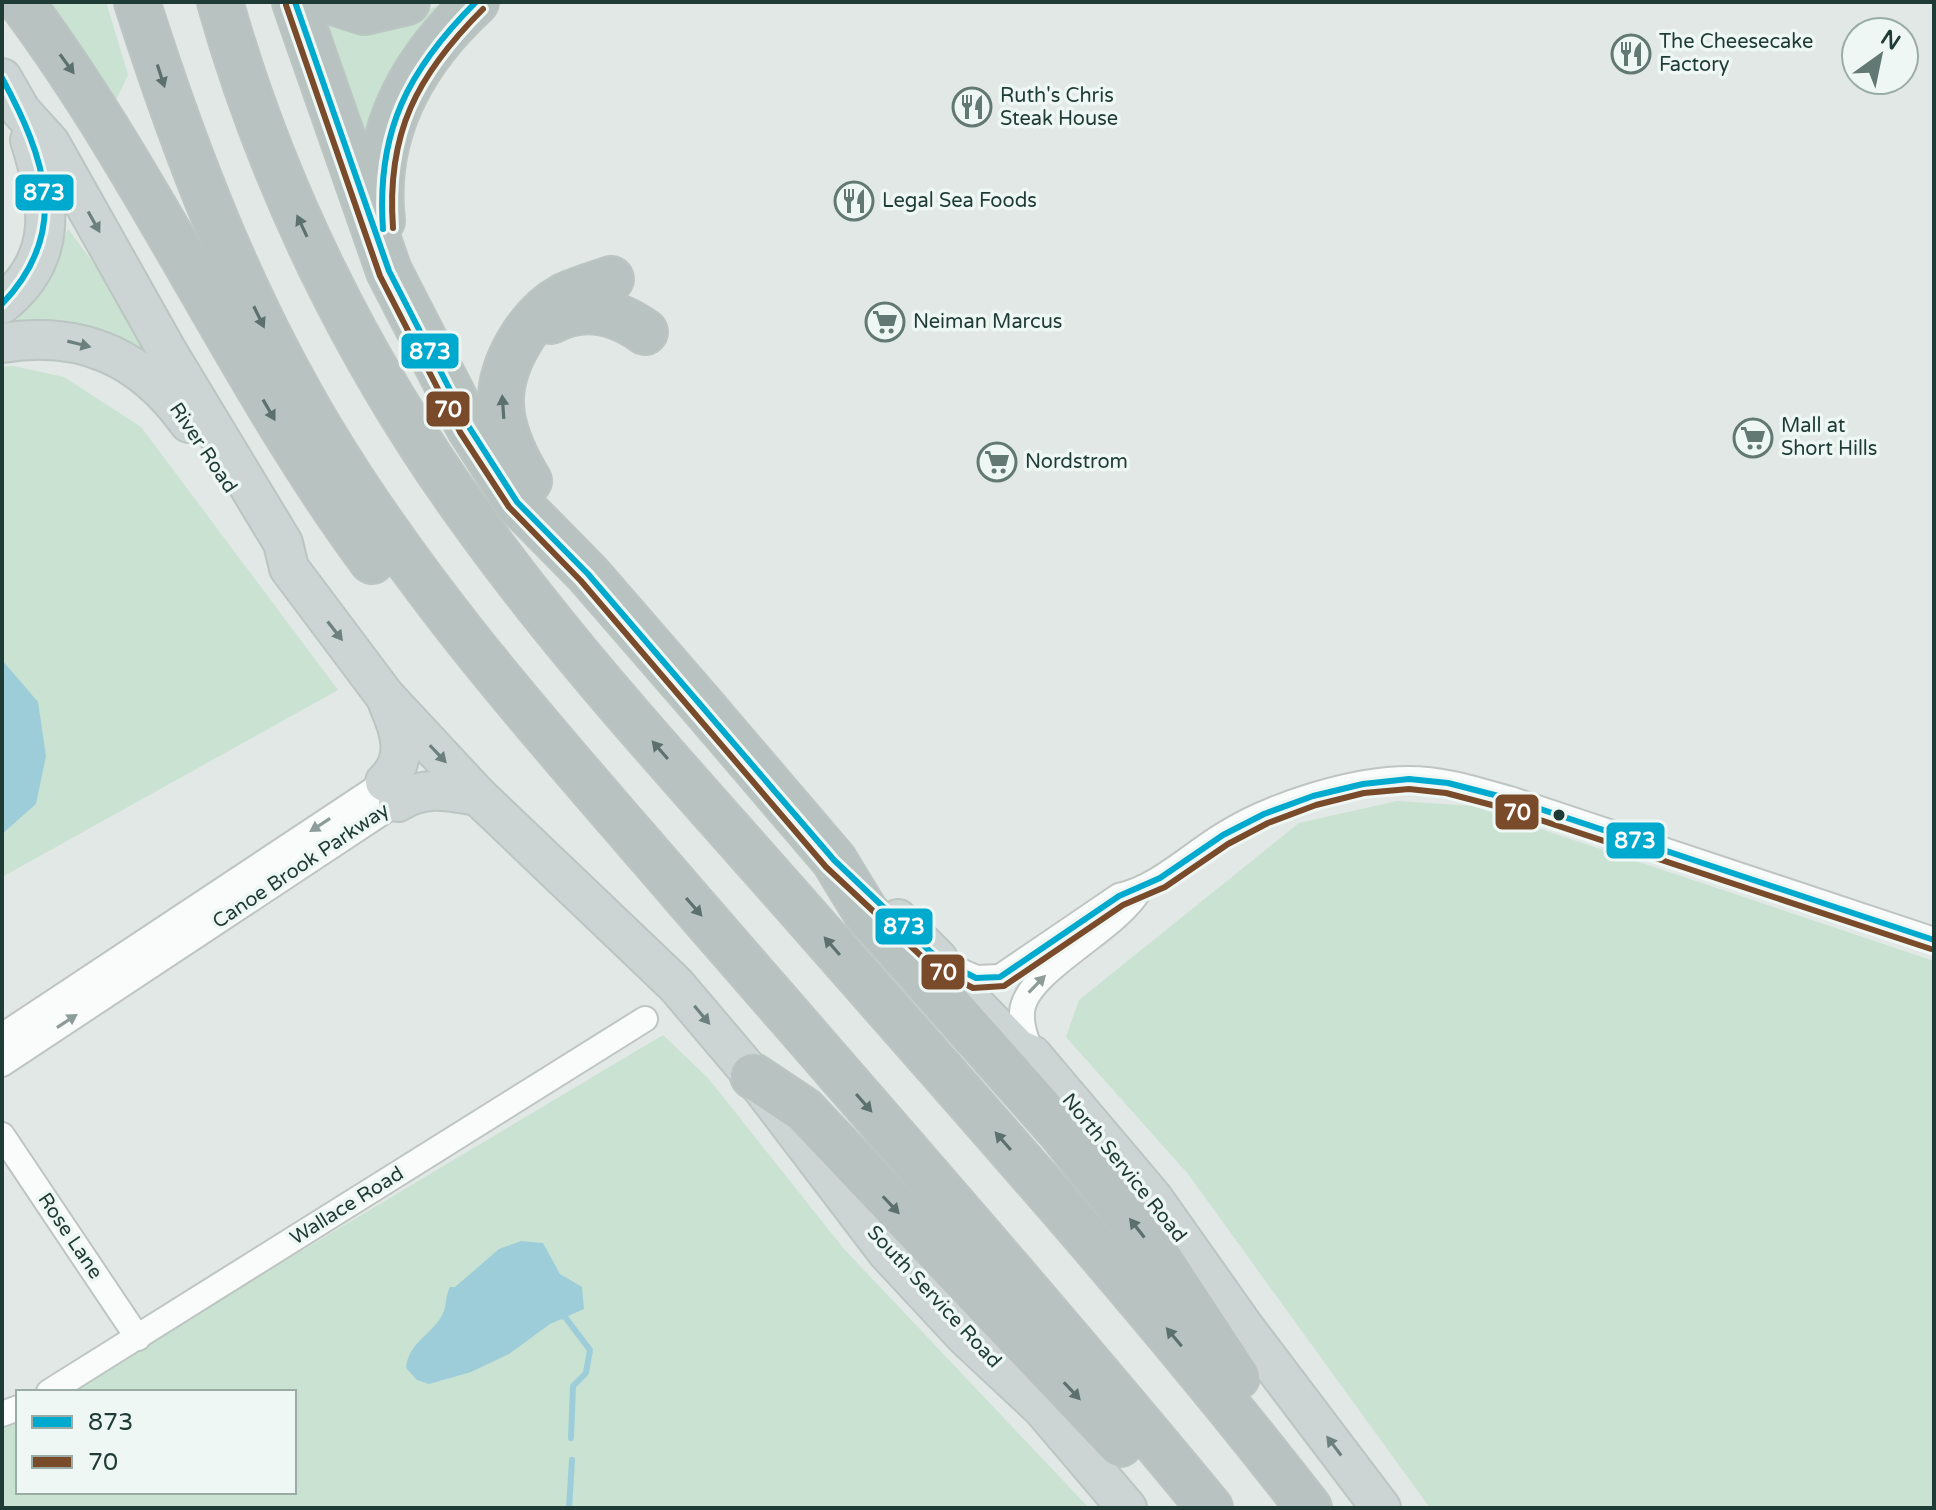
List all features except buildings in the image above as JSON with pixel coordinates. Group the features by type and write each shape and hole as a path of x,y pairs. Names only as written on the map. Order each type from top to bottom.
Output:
{"highway":[{"path":"21,2 73,72 123,150 276,421 327,501 441,648 655,861"},
{"path":"137,2 213,220 262,325 320,430 385,532 462,636 1210,1508"},
{"path":"220,2 243,79 291,201 359,339 405,418 468,514 537,605 718,816 1128,1282 1310,1508"},
{"path":"270,2 374,312 405,418"},
{"path":"295,2 389,271 469,427 517,502 588,574 834,860 865,911 1061,1132 1149,1243 1231,1365 1310,1508"},
{"path":"333,2 364,12 407,2"},
{"path":"389,271 380,190 384,142 421,67 476,2"},
{"path":"588,574 522,470 506,436 501,405 502,387 520,343 542,312 565,296 611,279"},
{"path":"520,343 554,318 580,311 606,312 625,318 645,332"},
{"path":"753,1076 804,1110 1178,1508"}],"main road":[{"path":"2,78 21,111 42,174 46,223 43,242 30,275 2,304"},
{"path":"21,111 50,143 167,351 283,543 289,568 385,696 401,732 392,792 427,790 478,796"},
{"name":"River Road","path":"2,343 47,338 71,341 114,355 148,377 187,419 271,552 289,568"},
{"name":"South Service Road","path":"385,696 478,796 676,985 753,1076 887,1252 966,1337 1042,1408 1127,1508"},
{"name":"North Service Road","path":"834,860 938,959 944,973 1018,1049 1032,1055 1153,1198 1244,1327 1381,1508"}],"street":[{"path":"938,959 976,978 1000,977 1119,896 1139,891 1226,833 1264,814 1347,789 1409,779 1460,785 1510,799 1934,940"},
{"name":"Canoe Brook Parkway","path":"2,1036 392,792"},
{"name":"Canoe Brook Parkway","path":"2,1064 392,792"},
{"path":"1032,1055 1023,1029 1025,996 1054,967 1128,910 1139,891"},
{"name":"Wallace Road","path":"52,1390 645,1019"},
{"name":"Rose Lane","path":"2,1135 138,1338"}],"green space":[{"path":"38,2 106,2 128,75 112,108"},
{"path":"312,2 426,11 445,2 365,140"},
{"path":"68,229 118,296 181,396 2,330 2,317 60,247"},
{"path":"13,366 64,377 141,427 338,690 2,877 2,367"},
{"path":"1397,801 1472,806 1934,961 1934,1508 1430,1508 1188,1174 1066,1037 1079,1000 1299,823"},
{"path":"663,1035 708,1078 844,1249 1089,1508 2,1508 2,1429 16,1421 16,1494 296,1494 296,1390 68,1390"}],"water":[{"path":"2,660 38,702 46,756 36,804 2,834"},
{"path":"521,1241 543,1243 560,1274 582,1287 584,1309 550,1324 509,1354 471,1372 429,1384 417,1380 406,1368 408,1358 440,1319 450,1287 455,1287 499,1249"}],"waterway":[{"path":"559,1316 565,1317 590,1350 586,1373 573,1386 571,1438"},
{"path":"569,1508 572,1460"}],"transit line":[{"name":"873","path":"295,2 389,271 469,427 517,502 588,574 834,860 938,959 976,978 1000,977 1119,896 1160,878 1223,835 1264,814 1313,796 1363,784 1409,779 1448,783 1510,799 1934,940"},
{"name":"873","path":"383,229 385,162 401,104 432,52 476,2"},
{"name":"70","path":"286,5 380,276 460,432 509,507 581,581 826,867 933,967 973,988 1004,986 1123,905 1165,887 1228,844 1268,823 1316,805 1364,793 1409,789 1446,793 1507,809 1931,949"},
{"name":"70","path":"393,228 395,163 411,108 440,58 483,9"},
{"name":"873","path":"2,78 30,137 44,194 44,222 38,249 24,277 2,304"}],"place":[{"name":"The Cheesecake Factory","path":"1631,54"},
{"name":"Ruth's Chris Steak House","path":"972,107"},
{"name":"Legal Sea Foods","path":"854,201"},
{"name":"Neiman Marcus","path":"885,322"},
{"name":"Mall at Short Hills","path":"1753,438"},
{"name":"Nordstrom","path":"997,462"}]}
